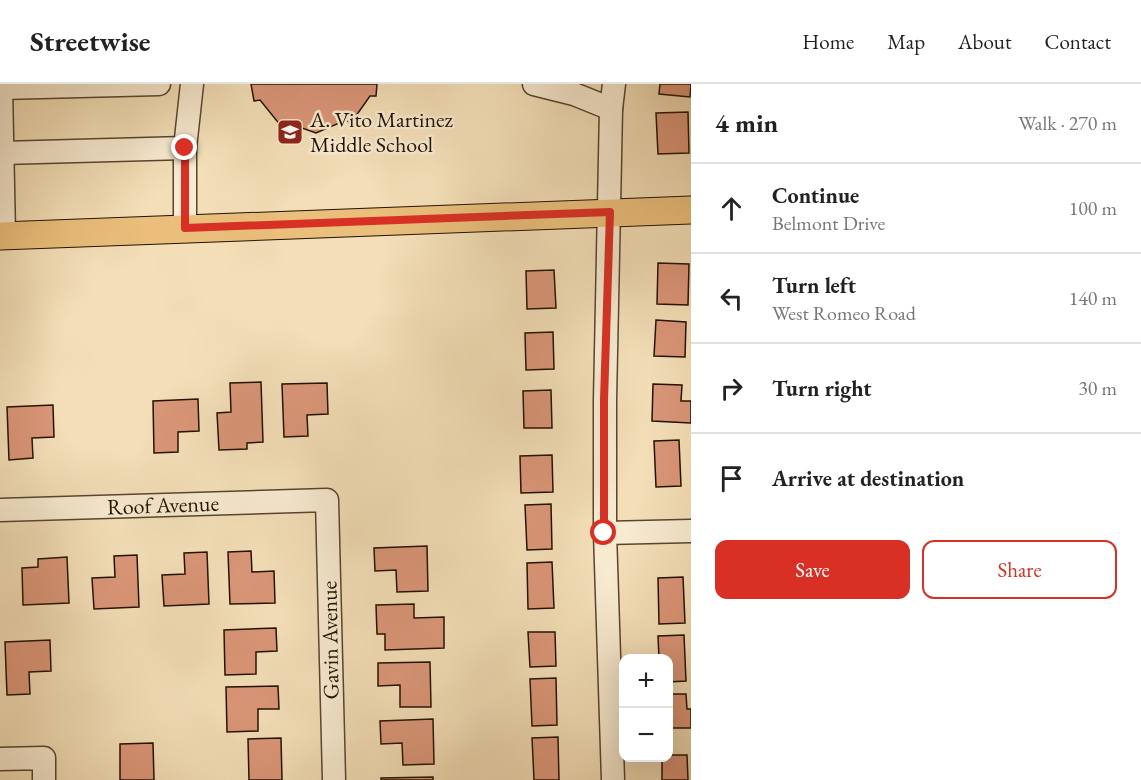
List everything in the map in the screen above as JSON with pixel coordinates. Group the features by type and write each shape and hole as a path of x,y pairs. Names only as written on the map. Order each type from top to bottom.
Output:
{"main road":[{"path":"2,236 691,210"}],"street":[{"path":"2,236 1,88 159,84"},
{"path":"185,228 185,148 192,84"},
{"path":"534,84 574,94 611,109"},
{"path":"613,780 604,533 604,400 611,109 614,84"},
{"path":"2,153 185,148"},
{"name":"Roof Avenue","path":"0,510 327,500"},
{"name":"Gavin Avenue","path":"327,500 334,780"},
{"path":"604,533 691,531"},
{"path":"0,759 44,758 44,780"}],"building":[{"path":"251,84 377,84 376,96 370,96 351,123 346,120 316,133 285,122 281,126 260,100 254,101"},
{"path":"660,84 691,84 690,97 659,94"},
{"path":"688,112 689,153 658,154 656,113"},
{"path":"658,263 689,264 688,305 657,304"},
{"path":"554,270 556,308 527,309 526,271"},
{"path":"656,320 686,322 685,357 654,356"},
{"path":"553,332 554,369 526,370 525,333"},
{"path":"261,382 263,442 247,443 247,449 219,450 217,413 231,412 230,383"},
{"path":"327,383 328,414 307,415 308,436 284,437 282,384"},
{"path":"653,384 682,385 681,401 691,401 691,423 652,421"},
{"path":"551,390 552,428 524,428 523,391"},
{"path":"198,399 199,431 178,432 178,452 154,453 153,401"},
{"path":"53,405 54,437 32,438 33,458 9,460 7,407"},
{"path":"679,440 681,486 656,487 654,441"},
{"path":"552,455 553,492 521,493 520,456"},
{"path":"551,504 552,549 527,550 525,505"},
{"path":"427,546 428,591 397,592 396,570 375,571 374,548"},
{"path":"251,551 252,572 274,571 275,603 230,604 228,552"},
{"path":"207,552 209,604 164,606 162,575 185,574 184,553"},
{"path":"137,555 139,607 94,609 92,578 115,577 114,556"},
{"path":"67,557 69,603 23,605 22,568 38,567 38,559"},
{"path":"552,562 554,608 528,609 527,563"},
{"path":"683,577 685,623 659,624 658,578"},
{"path":"414,604 414,618 444,617 444,648 385,650 385,634 377,634 376,605"},
{"path":"276,628 277,651 256,652 256,674 225,675 224,630"},
{"path":"528,632 555,632 556,666 530,667"},
{"path":"684,635 686,681 673,682 673,654 659,654 658,636"},
{"path":"50,640 51,671 29,672 30,694 7,695 5,642"},
{"path":"430,662 431,707 400,707 400,685 378,686 378,663"},
{"path":"556,678 557,725 532,726 530,679"},
{"path":"278,686 279,709 258,709 258,731 227,732 226,687"},
{"path":"673,694 686,694 687,709 691,709 691,728 673,728"},
{"path":"433,719 434,764 403,765 402,743 381,744 380,721"},
{"path":"558,737 559,780 534,780 532,738"},
{"path":"281,738 282,780 249,780 248,739"},
{"path":"153,743 154,780 120,780 120,744"},
{"path":"673,755 687,755 688,780 662,780 662,762 673,762"},
{"path":"433,777 433,780 381,780 381,778"}],"place":[{"name":"A. Vito Martinez Middle School","path":"290,132"}],"route":[{"path":"185,148 185,228 610,212 604,400 604,533"}]}
